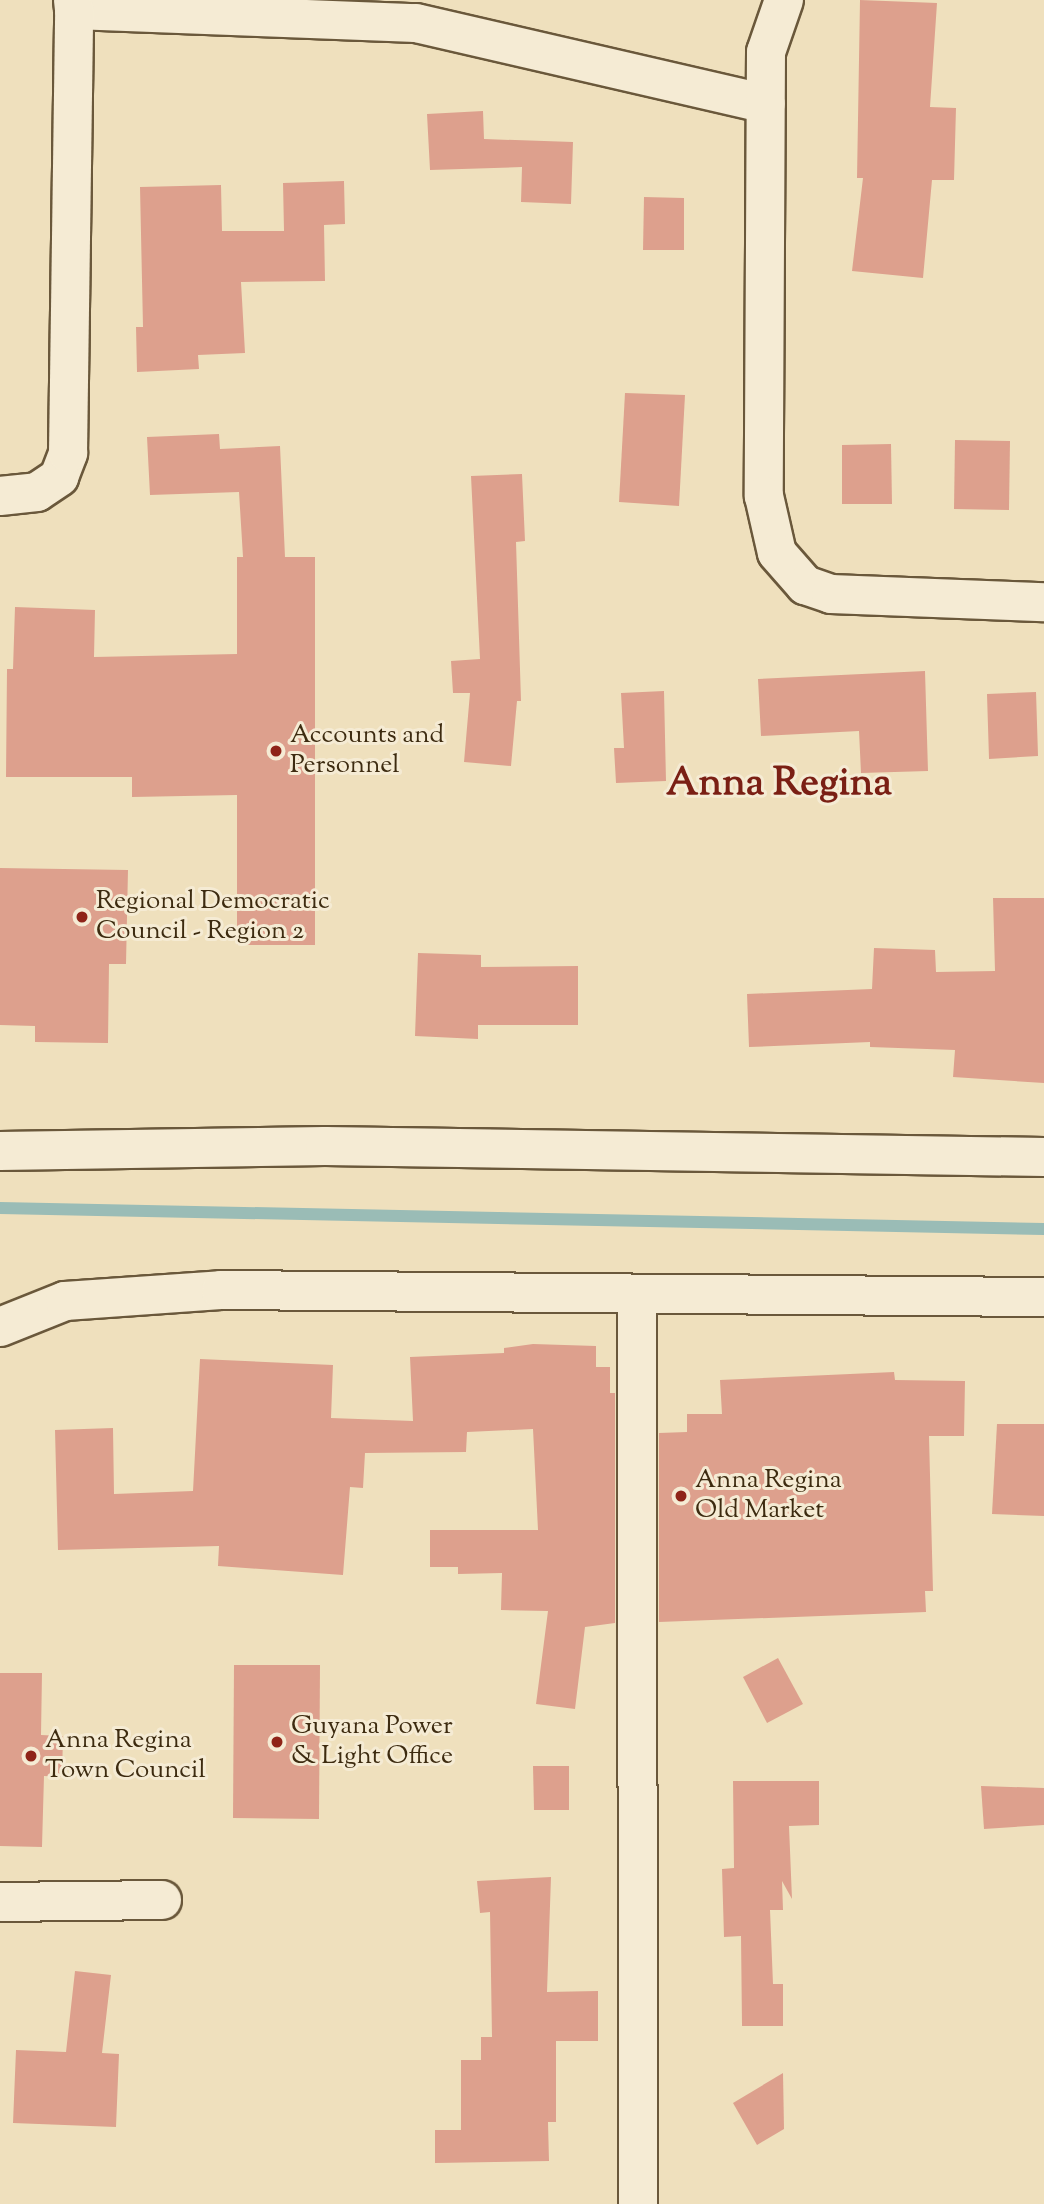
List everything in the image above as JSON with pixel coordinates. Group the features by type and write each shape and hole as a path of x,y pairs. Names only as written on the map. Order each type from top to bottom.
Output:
{"street":[{"path":"784,0 766,52 764,496 777,553 805,584 831,594 1044,602"},
{"path":"0,496 37,492 58,477 68,453 74,5 416,23 766,104"},
{"path":"0,1150 325,1146 1044,1157"},
{"path":"0,1326 65,1301 221,1290 1044,1297"},
{"path":"637,1294 638,2204"},
{"path":"0,1902 162,1900"}],"building":[{"path":"860,0 937,3 930,107 956,108 954,180 932,180 923,278 852,271 863,178 857,178"},
{"path":"483,111 484,139 573,142 571,204 521,202 522,167 430,170 427,114"},
{"path":"344,181 345,224 324,225 325,281 241,282 245,353 198,355 199,369 137,372 136,327 143,327 140,187 221,185 222,231 284,231 283,183"},
{"path":"644,197 684,198 684,250 643,250"},
{"path":"625,393 685,395 679,506 619,502"},
{"path":"219,434 220,449 280,446 285,557 315,557 315,945 237,945 237,795 132,797 132,777 6,777 7,669 13,669 15,607 95,610 94,657 237,654 237,557 243,557 239,492 150,495 147,437"},
{"path":"955,440 1010,441 1009,510 954,509"},
{"path":"891,444 892,504 842,504 842,445"},
{"path":"522,474 525,541 516,542 521,701 517,701 511,766 464,762 470,693 453,693 451,661 480,659 471,476"},
{"path":"925,671 928,771 861,773 859,731 761,736 758,679"},
{"path":"664,691 666,781 616,783 614,748 624,748 621,693"},
{"path":"1036,692 1038,756 989,759 987,694"},
{"name":"Regional Democratic Council - Region 2","path":"0,868 128,870 126,964 109,964 108,1043 35,1042 35,1026 0,1025"},
{"path":"993,898 1044,898 1044,1083 953,1077 955,1050 870,1047 870,1042 749,1047 747,994 872,989 874,948 935,950 936,972 995,971"},
{"path":"418,953 481,955 481,967 578,966 578,1025 478,1025 478,1039 415,1036"},
{"path":"533,1344 596,1346 596,1367 610,1367 610,1393 615,1393 615,1623 585,1627 575,1709 536,1704 548,1611 501,1610 502,1573 458,1574 458,1567 430,1567 430,1530 538,1530 533,1429 467,1432 466,1452 365,1453 363,1488 350,1487 343,1575 218,1566 219,1546 58,1550 55,1430 113,1428 114,1494 193,1491 200,1359 333,1365 331,1418 413,1421 410,1357 504,1353 504,1348"},
{"path":"894,1372 895,1380 965,1381 964,1436 929,1436 933,1591 925,1591 926,1612 659,1622 659,1433 687,1432 687,1414 722,1414 720,1380"},
{"path":"997,1424 1044,1424 1044,1516 992,1514"},
{"path":"778,1658 803,1704 767,1723 743,1677"},
{"name":"Guyana Power & Light Office","path":"234,1665 320,1665 319,1819 233,1818"},
{"name":"Anna Regina Town Council","path":"0,1673 42,1673 41,1735 63,1736 62,1777 44,1776 42,1847 0,1846"},
{"path":"533,1766 569,1766 569,1810 534,1810"},
{"path":"733,1781 819,1781 819,1825 789,1826 792,1899 782,1881 783,1910 770,1910 773,1984 783,1984 783,2026 742,2026 741,1936 724,1937 722,1869 734,1868"},
{"path":"981,1786 1044,1788 1044,1825 984,1829"},
{"path":"551,1877 547,1992 598,1991 598,2041 556,2041 556,2122 548,2122 549,2161 435,2163 435,2130 461,2130 461,2060 481,2060 481,2037 492,2037 490,1912 480,1913 477,1881"},
{"path":"75,1971 111,1975 102,2053 119,2054 116,2127 13,2123 16,2050 66,2052"},
{"path":"783,2073 784,2129 757,2145 733,2103"}],"waterway":[{"path":"0,1208 1044,1229"}],"place":[{"name":"Accounts and Personnel","path":"276,751"},
{"name":"Regional Democratic Council - Region 2","path":"82,917"},
{"name":"Anna Regina Old Market","path":"681,1496"},
{"name":"Guyana Power & Light Office","path":"277,1742"},
{"name":"Anna Regina Town Council","path":"31,1756"}],"district":[{"name":"Anna Regina","path":"779,785"}]}
